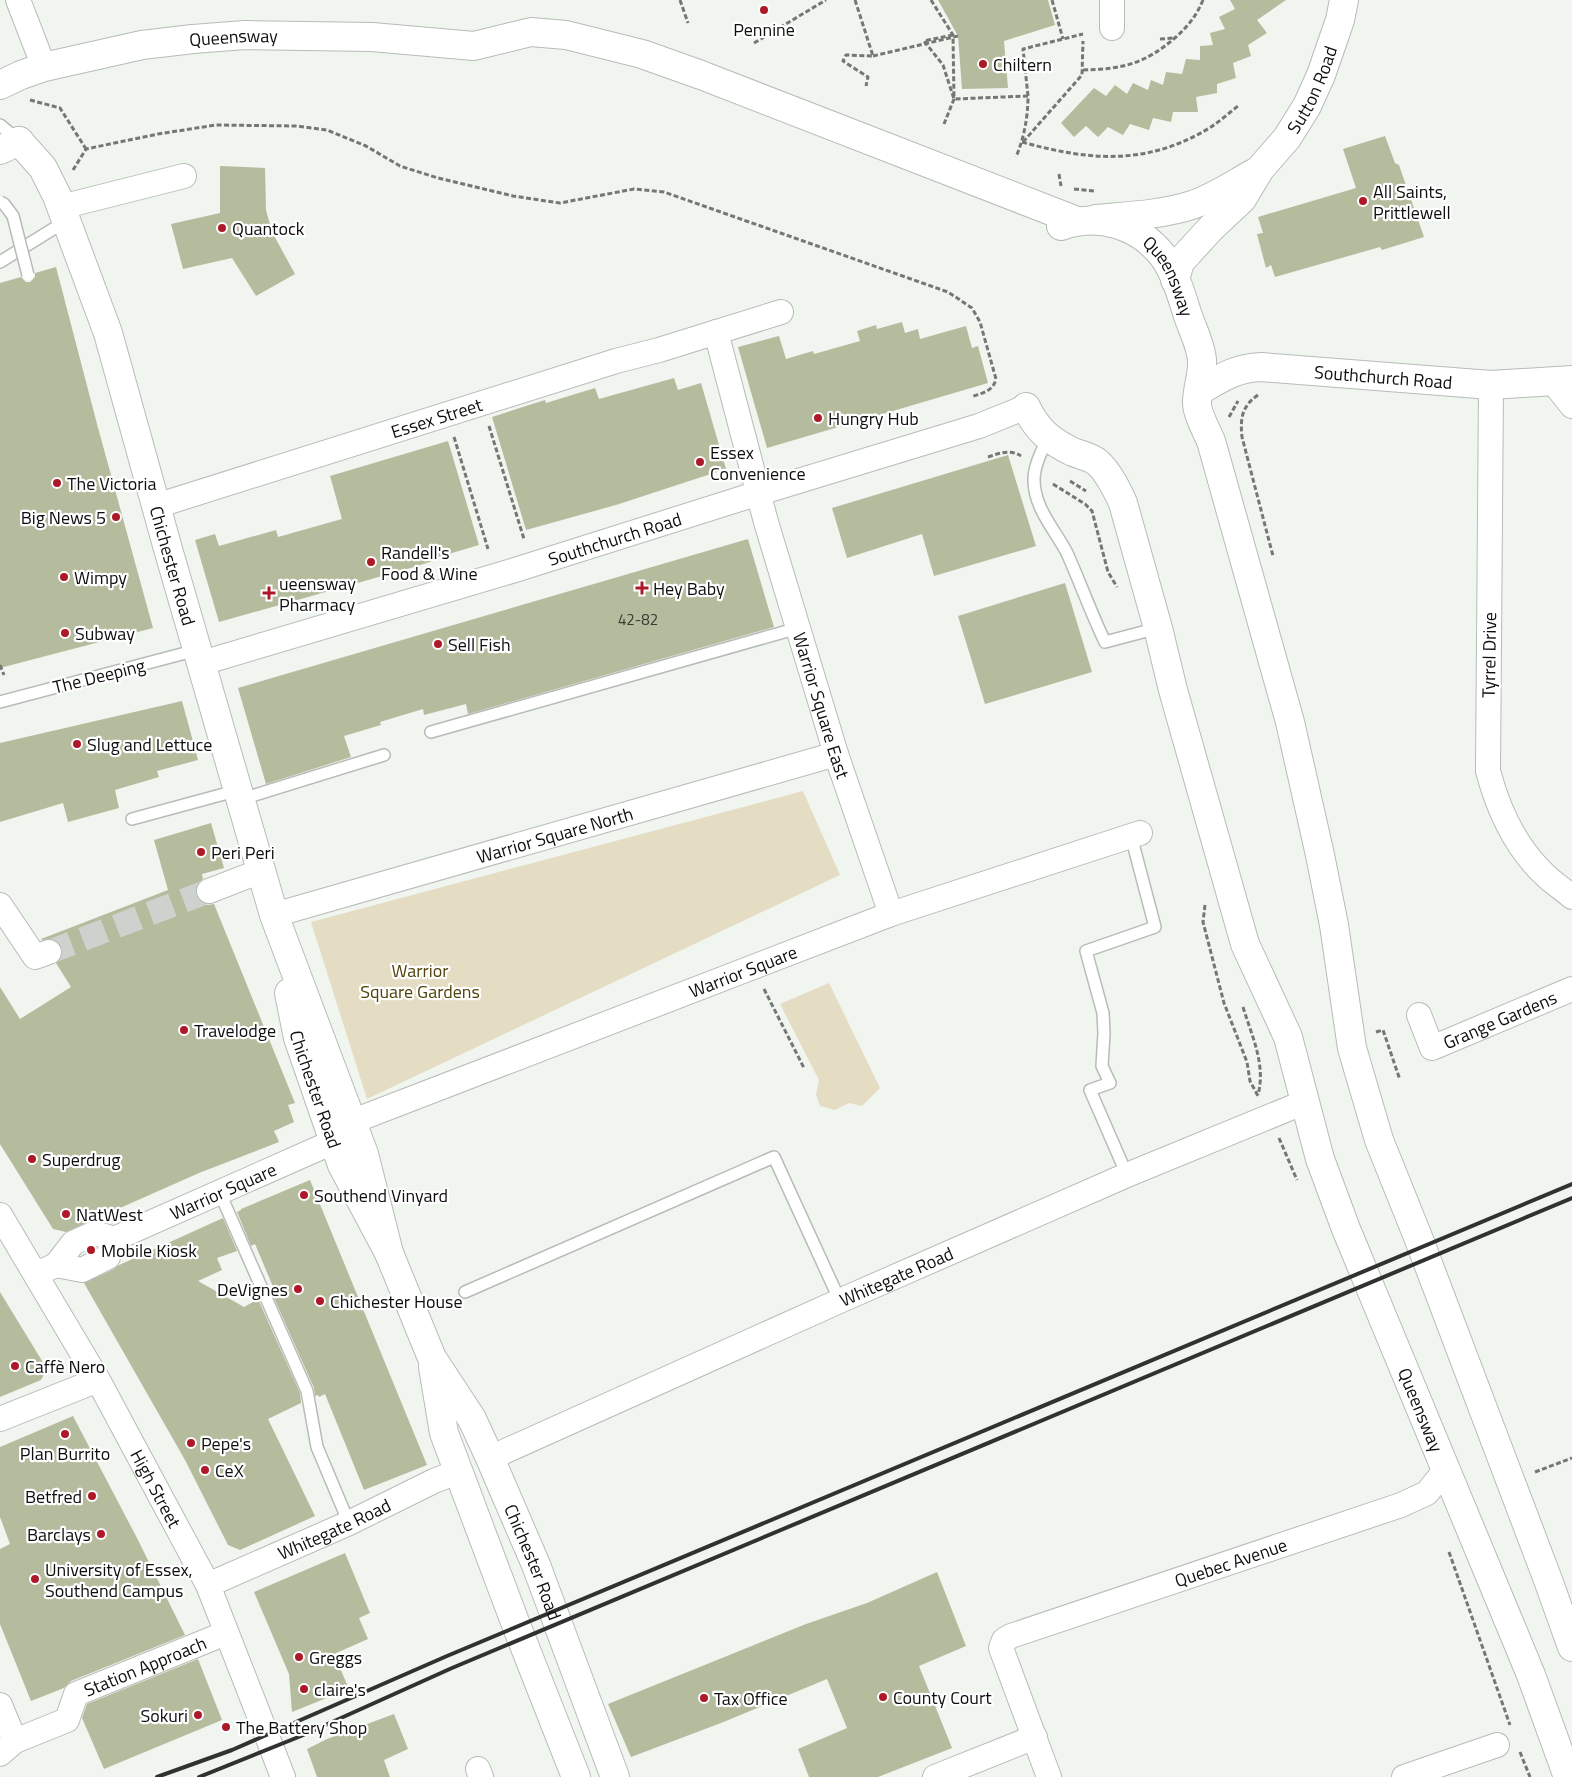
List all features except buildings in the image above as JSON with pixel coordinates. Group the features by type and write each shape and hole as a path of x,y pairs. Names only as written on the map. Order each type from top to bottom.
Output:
{"main road":[{"name":"Sutton Road","path":"1175,280 1180,262 1211,228 1242,199 1260,169 1287,138 1307,106 1321,75 1340,20 1344,0"},
{"name":"Queensway","path":"0,85 44,66 142,45 245,35 372,37 474,46 530,32 566,35 642,54 701,74 1076,222 1127,227 1148,241 1164,257 1175,280 1202,358 1202,378 1198,397"},
{"name":"Chichester Road","path":"6,139 43,168 63,214 108,332 274,915 298,1038 342,1132 342,1165 389,1253 432,1358 472,1418 490,1458 536,1565 615,1777"},
{"name":"Sutton Road","path":"1076,222 1143,215 1193,204 1216,194 1260,169"},
{"name":"Southchurch Road","path":"1198,397 1224,377 1245,368 1261,367 1491,385 1562,380"},
{"path":"1198,397 1290,722 1332,916 1352,1048 1379,1140 1471,1376 1572,1647"},
{"path":"1026,407 1034,424 1048,437"},
{"name":"Queensway","path":"1048,437 1072,451 1098,462 1116,488 1123,503 1158,628 1173,690 1245,944 1288,1037 1320,1159 1346,1229 1531,1675 1568,1777"},
{"name":"Chichester Road","path":"432,1358 444,1433 514,1622 576,1777"}],"street":[{"path":"18,0 44,66"},
{"path":"1112,0 1112,28"},
{"path":"63,214 184,176"},
{"name":"Essex Street","path":"156,506 616,361 659,350 781,312"},
{"path":"716,332 759,493"},
{"path":"1562,380 1572,406"},
{"name":"Tyrrel Drive","path":"1491,385 1488,771 1495,796 1508,825 1525,853 1544,874 1572,897"},
{"name":"Southchurch Road","path":"200,656 515,570 980,426 1026,407"},
{"name":"Warrior Square East","path":"759,493 836,754 891,914"},
{"name":"Warrior Square North","path":"274,915 836,754"},
{"name":"Warrior Square","path":"46,1270 82,1270 108,1257 114,1239 342,1132 891,914 1135,835"},
{"path":"209,891 261,871"},
{"path":"0,905 35,957 49,952"},
{"name":"Grange Gardens","path":"1419,1015 1432,1048 1572,989"},
{"name":"Whitegate Road","path":"490,1458 1127,1175 1305,1102"},
{"name":"High Street","path":"0,1215 46,1270 98,1380 208,1585 283,1777"},
{"path":"0,1419 98,1380"},
{"name":"Quebec Avenue","path":"1035,1737 1001,1648 1004,1640 1011,1636 1408,1502 1427,1493 1446,1469"},
{"name":"Whitegate Road","path":"208,1585 272,1558 459,1471"},
{"name":"Station Approach","path":"8,1747 67,1720 76,1694 226,1632"},
{"path":"0,1705 8,1747"},
{"path":"935,1777 1035,1737 1049,1777"},
{"path":"1404,1777 1509,1740"}],"lane":[{"path":"0,202 14,216 28,275"},
{"path":"1,262 63,214"},
{"path":"1048,437 1036,464 1034,482 1039,502 1049,525 1066,552 1105,642 1158,628"},
{"path":"431,732 798,628"},
{"name":"The Deeping","path":"0,702 200,656"},
{"path":"132,819 240,795 384,755"},
{"path":"1127,1175 1090,1090 1110,1083 1102,1066 1104,1013 1086,951 1155,927 1135,835"},
{"path":"465,1292 774,1157 840,1301"},
{"path":"219,1191 307,1391 317,1447 349,1523"}],"path":[{"path":"680,0 688,23"},
{"path":"817,0 819,4"},
{"path":"754,43 826,0"},
{"path":"855,0 872,56"},
{"path":"931,0 953,35 954,98 944,124"},
{"path":"1052,0 1063,39"},
{"path":"1082,70 1112,68 1146,59 1160,51 1189,25 1203,0"},
{"path":"1016,157 1022,142 1028,108 1023,49 1083,34"},
{"path":"953,35 924,41 943,65 954,98"},
{"path":"866,86 868,77 843,61 846,55 872,56 958,36"},
{"path":"1160,39 1175,38"},
{"path":"1022,142 1082,75 1083,40"},
{"path":"954,98 1028,96"},
{"path":"26,99 60,108 86,149 158,134 216,125 297,126 327,130 366,146 400,166 438,178 513,196 560,203 634,189 664,192 948,292 972,308 980,322 996,379 995,385 989,391 971,397"},
{"path":"1022,142 1057,152 1091,157 1113,157 1140,153 1178,144 1211,127 1238,106"},
{"path":"1059,174 1061,185 1064,188"},
{"path":"1074,189 1093,191"},
{"path":"1266,393 1258,396 1247,405 1241,421 1242,437 1275,564"},
{"path":"1228,424 1229,415 1242,397"},
{"path":"483,404 524,539"},
{"path":"448,414 488,549"},
{"path":"988,457 1007,451 1015,452 1036,464"},
{"path":"0,665 4,675"},
{"path":"753,968 804,1068"},
{"path":"1386,1039 1400,1080"},
{"path":"1254,1042 1262,1069 1258,1096"},
{"path":"1534,1472 1572,1458"},
{"path":"1447,1547 1509,1740 1530,1777"}],"green space":[{"name":"Warrior Square Gardens","path":"803,791 840,875 367,1099 311,922"},
{"path":"829,983 880,1088 862,1106 849,1103 835,1110 820,1106 816,1095 819,1080 780,1004"}],"tunnel":[{"path":"49,952 209,891"}],"railway":[{"path":"157,1777 232,1750 447,1656 1572,1184"},
{"path":"199,1777 301,1736 452,1668 1572,1198"}],"place":[{"name":"Pennine","path":"764,10"},
{"name":"Chiltern","path":"983,64"},
{"name":"All Saints, Prittlewell","path":"1363,201"},
{"name":"Quantock","path":"222,228"},
{"name":"Hungry Hub","path":"818,418"},
{"name":"Essex Convenience","path":"700,462"},
{"name":"The Victoria","path":"57,483"},
{"name":"Big News 5","path":"116,517"},
{"name":"Randell's Food & Wine","path":"371,562"},
{"name":"Wimpy","path":"64,577"},
{"name":"Hey Baby","path":"642,588"},
{"name":"ueensway Pharmacy","path":"269,593"},
{"name":"Subway","path":"65,633"},
{"name":"Sell Fish","path":"438,644"},
{"name":"Slug and Lettuce","path":"77,744"},
{"name":"Peri Peri","path":"201,852"},
{"name":"Travelodge","path":"184,1030"},
{"name":"Superdrug","path":"32,1159"},
{"name":"Southend Vinyard","path":"304,1195"},
{"name":"NatWest","path":"66,1214"},
{"name":"Mobile Kiosk","path":"91,1250"},
{"name":"DeVignes","path":"298,1289"},
{"name":"Chichester House","path":"320,1301"},
{"name":"Caffè Nero","path":"15,1366"},
{"name":"Plan Burrito","path":"65,1434"},
{"name":"Pepe's","path":"191,1443"},
{"name":"CeX","path":"205,1470"},
{"name":"Betfred","path":"92,1496"},
{"name":"Barclays","path":"101,1534"},
{"name":"University of Essex, Southend Campus","path":"35,1579"},
{"name":"Greggs","path":"299,1657"},
{"name":"claire's","path":"304,1689"},
{"name":"County Court","path":"883,1697"},
{"name":"Tax Office","path":"704,1698"},
{"name":"Sokuri","path":"198,1715"},
{"name":"The Battery Shop","path":"226,1727"}]}
